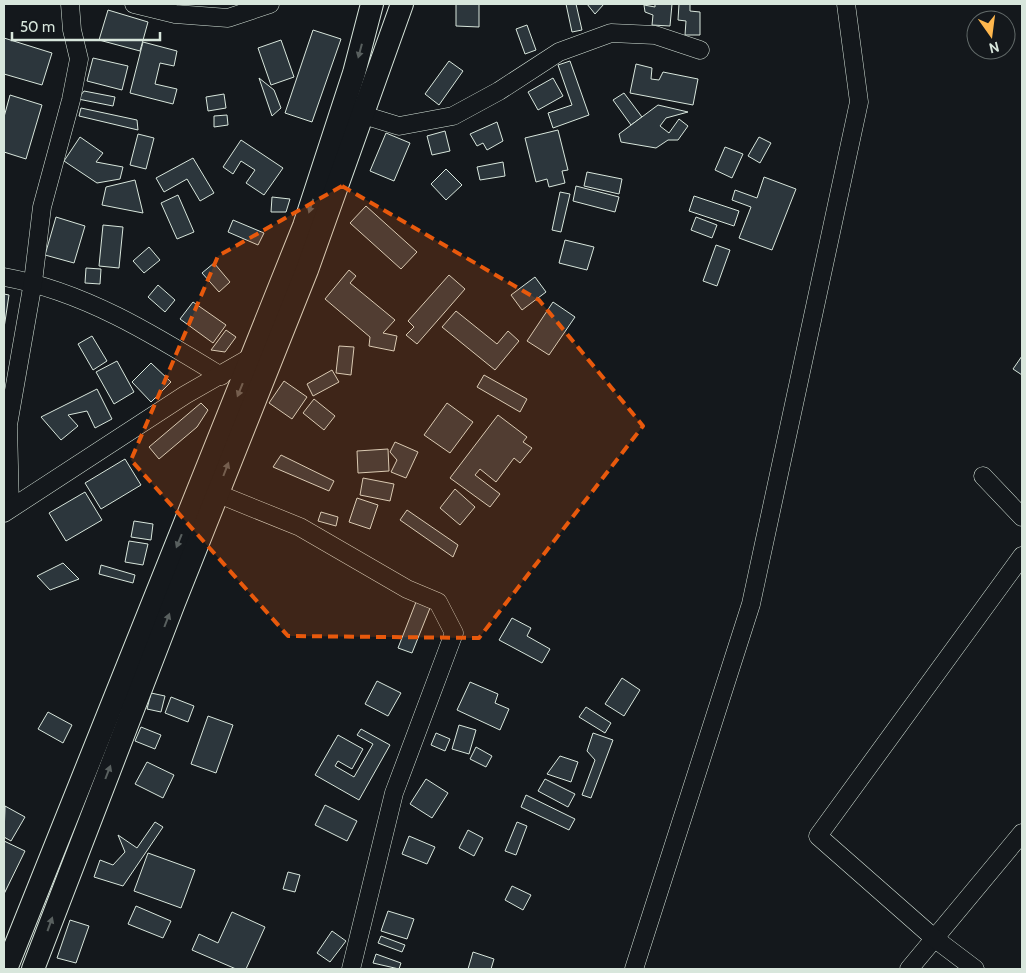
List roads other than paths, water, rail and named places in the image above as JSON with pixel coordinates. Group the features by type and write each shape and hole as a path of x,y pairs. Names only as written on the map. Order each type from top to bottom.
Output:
{"street":[{"path":"7,510 8,425 33,282 42,207 71,100 79,59 72,30 70,4"},
{"path":"134,4 174,14 228,18 270,4"},
{"path":"6,969 304,226 354,72 372,4"},
{"path":"34,969 216,493 307,270 402,4"},
{"path":"634,969 751,604 859,102 846,4"},
{"path":"363,115 399,126 453,116 499,92 559,52 611,33 655,35 700,50"},
{"path":"4,276 33,282 97,307 162,339 221,376"},
{"path":"7,510 185,395 253,356"},
{"path":"983,476 1022,518"},
{"path":"216,493 300,527 407,588 438,602 454,633 394,792 351,969"},
{"path":"975,969 934,938 818,836 1022,556"},
{"path":"909,969 1022,833"}]}
